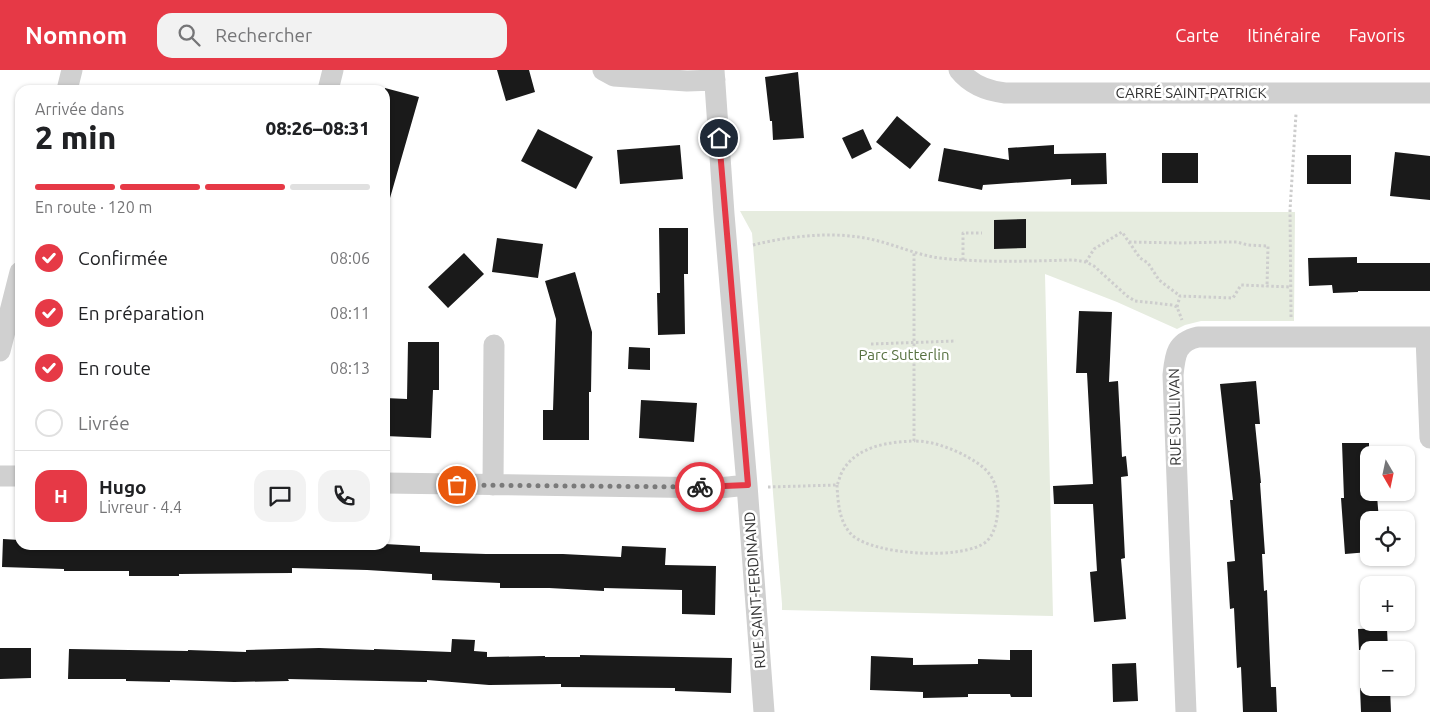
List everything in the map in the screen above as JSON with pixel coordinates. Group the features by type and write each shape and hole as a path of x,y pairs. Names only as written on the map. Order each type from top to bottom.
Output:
{"street":[{"path":"68,85 72,70"},
{"path":"330,85 334,70"},
{"name":"RUE SAINT-FERDINAND","path":"603,70 614,76 686,81 715,75 764,712"},
{"name":"CARRÉ SAINT-PATRICK","path":"959,70 977,86 1005,93 1430,93"},
{"path":"0,351 15,292"},
{"name":"RUE SULLIVAN","path":"1186,712 1173,375 1176,353 1179,347 1190,339 1198,337 1428,337"},
{"path":"1428,337 1430,438"},
{"path":"492,485 494,345"},
{"path":"0,476 15,476"},
{"path":"390,483 719,488 748,485"}],"path":[{"path":"1291,320 1290,210 1296,108"},
{"path":"1086,262 1094,249 1122,232 1140,258 1148,263 1159,280 1180,296 1233,298 1241,285 1291,287"},
{"path":"963,260 963,233 982,233"},
{"path":"753,245 779,239 826,236 870,239 937,258 963,260 1074,260 1086,262 1094,266 1127,296 1136,301 1177,307"},
{"path":"1129,242 1237,242 1248,245 1268,246 1267,287"},
{"path":"914,251 914,441"},
{"path":"1180,296 1177,307 1184,325"},
{"path":"871,344 956,341"},
{"path":"914,441 926,441 946,446 976,461 988,472 995,485 998,497 998,515 994,530 987,541 962,551 910,553 878,548 852,535 844,524 840,512 837,486 842,471 853,457 864,450 877,445 914,441"},
{"path":"748,485 773,488 837,486"}],"green space":[{"name":"Parc Sutterlin","path":"740,211 1295,212 1294,321 1201,321 1177,329 1117,302 1045,274 1053,616 782,610 752,233"}],"building":[{"path":"497,70 529,70 535,92 506,101"},
{"path":"798,72 804,138 773,140 765,77"},
{"path":"390,89 419,97 390,198"},
{"path":"897,116 931,144 910,169 876,142"},
{"path":"538,129 593,157 576,189 521,161"},
{"path":"863,129 872,149 852,159 842,138"},
{"path":"680,145 683,179 620,184 617,150"},
{"path":"1054,145 1054,154 1106,153 1107,184 1071,185 1071,179 983,185 982,190 938,181 944,148 1009,160 1008,148"},
{"path":"1395,152 1430,156 1430,200 1390,196"},
{"path":"1162,153 1198,153 1198,183 1162,183"},
{"path":"1307,155 1351,155 1351,184 1307,184"},
{"path":"1026,219 1026,248 994,249 994,220"},
{"path":"659,228 688,228 688,274 684,274 685,334 658,335 657,293 660,293"},
{"path":"497,238 543,244 538,278 492,272"},
{"path":"464,253 484,274 448,308 428,287"},
{"path":"1357,257 1357,263 1430,263 1430,291 1333,293 1332,285 1309,286 1308,258"},
{"path":"575,272 592,332 589,440 543,440 543,410 553,410 556,319 545,281"},
{"path":"1079,311 1112,312 1109,382 1118,381 1122,457 1126,456 1128,476 1121,477 1125,558 1121,559 1126,619 1094,622 1090,572 1097,571 1093,504 1054,504 1053,486 1093,484 1087,373 1076,373"},
{"path":"408,342 439,342 439,390 433,390 431,438 390,436 390,398 407,399"},
{"path":"629,347 650,348 650,370 628,369"},
{"path":"1256,381 1260,424 1255,424 1265,554 1262,554 1264,591 1267,590 1271,687 1276,687 1277,712 1243,712 1241,667 1237,668 1234,608 1230,609 1227,562 1235,561 1230,500 1233,500 1220,384"},
{"path":"641,400 697,403 694,442 639,438"},
{"path":"1342,443 1369,443 1369,446 1360,446 1360,501 1377,501 1378,511 1360,511 1360,553 1345,554 1341,498 1344,498"},
{"path":"3,539 15,540 15,550 390,550 390,544 420,546 420,552 563,554 621,557 622,546 666,548 665,565 716,566 715,615 682,614 682,590 604,588 604,591 500,588 500,583 432,580 432,574 367,570 292,568 292,573 129,576 129,571 64,571 64,569 2,567"},
{"path":"1358,629 1360,631 1387,631 1388,641 1360,641 1359,650"},
{"path":"452,639 475,640 474,651 487,652 487,657 580,657 580,655 732,658 731,693 675,691 675,688 561,687 561,684 489,685 427,680 427,682 288,679 289,681 170,680 170,682 126,681 126,679 68,679 69,649 246,652 246,650 319,648 451,652"},
{"path":"0,648 31,648 31,678 0,679"},
{"path":"1010,650 1032,650 1032,697 1011,697 1010,694 968,694 968,697 923,698 923,692 870,690 871,656 913,658 913,665 978,664 978,659 1010,660"},
{"path":"1136,663 1138,701 1113,702 1112,664"},
{"path":"1360,696 1390,696 1391,712 1361,712"}],"way so far":[{"path":"457,485 700,487"}],"route":[{"path":"700,487 719,488 748,485 719,138"}]}
